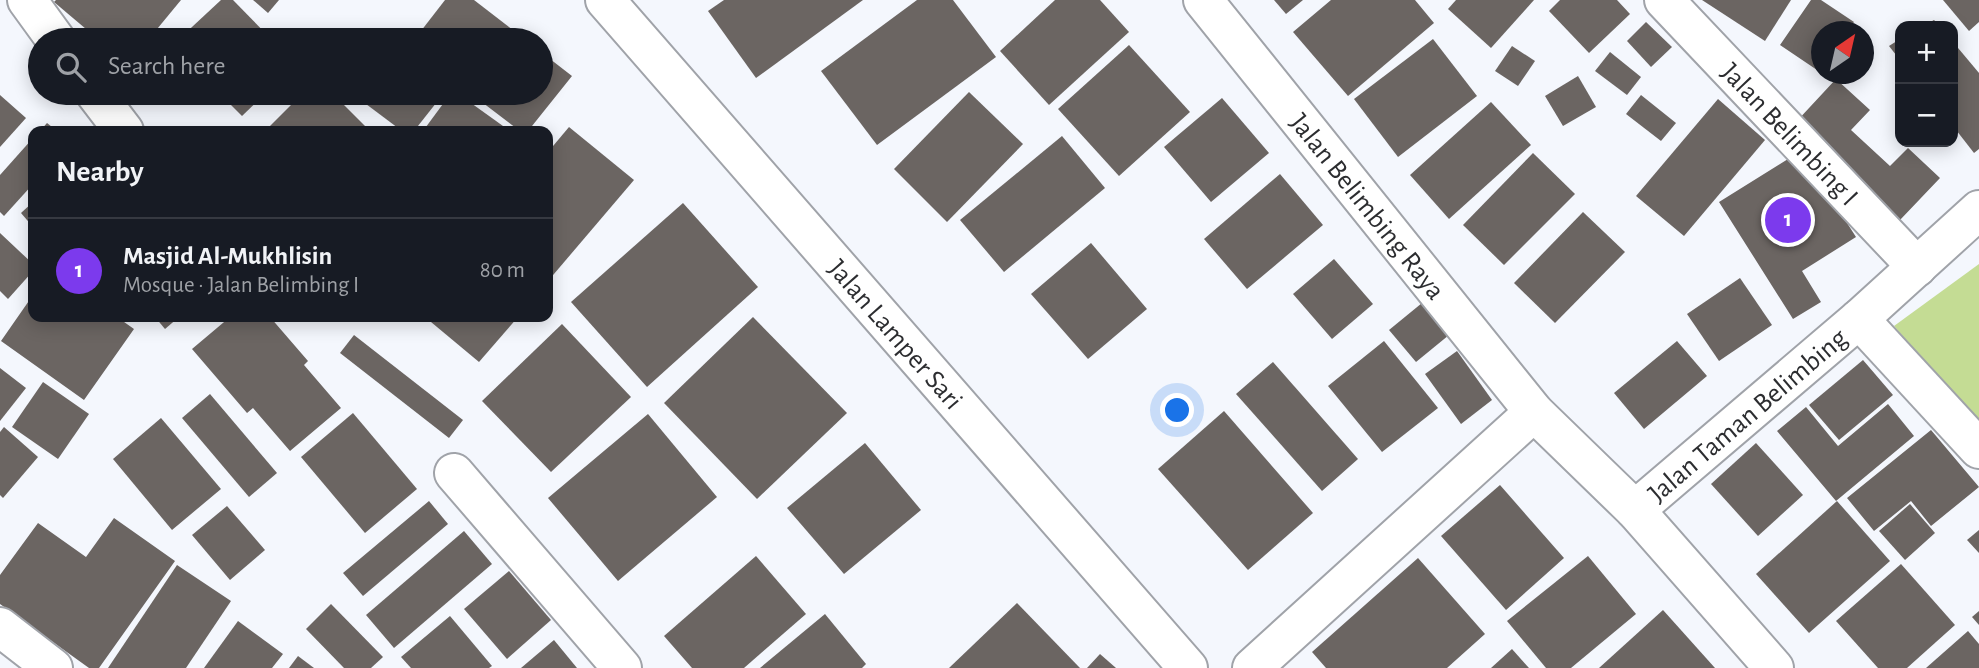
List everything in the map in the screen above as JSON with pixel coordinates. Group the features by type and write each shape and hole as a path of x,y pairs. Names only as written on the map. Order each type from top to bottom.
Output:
{"street":[{"path":"27,0 48,28"},
{"name":"Jalan Lamper Sari","path":"605,0 1188,668"},
{"name":"Jalan Belimbing Raya","path":"1203,0 1534,412 1635,510 1774,668"},
{"name":"Jalan Belimbing I","path":"1664,0 1917,267"},
{"path":"104,105 120,126"},
{"name":"Jalan Taman Belimbing","path":"1635,510 1859,319 1979,210"},
{"name":"Jalan Taman Belimbing","path":"1859,319 1979,449"},
{"path":"1252,668 1534,412"},
{"path":"454,473 622,668"},
{"path":"0,627 53,668"}],"green space":[{"path":"1979,264 1979,425 1894,326"}],"building":[{"path":"181,0 158,28 85,28 54,2"},
{"path":"221,0 233,0 260,28 191,28"},
{"path":"253,0 279,0 268,13"},
{"path":"445,0 474,0 510,28 423,28"},
{"path":"724,0 863,0 756,78 708,11"},
{"path":"917,0 953,0 996,57 877,145 821,71"},
{"path":"1055,0 1100,0 1129,32 1049,105 1000,51"},
{"path":"1274,0 1303,0 1286,14"},
{"path":"1331,0 1415,0 1434,23 1348,96 1293,32"},
{"path":"1456,0 1534,0 1491,48 1448,9"},
{"path":"1560,0 1617,0 1630,14 1589,53 1549,11"},
{"path":"1702,0 1791,0 1765,41"},
{"path":"1811,0 1821,0 1852,21 1811,21 1811,66 1780,45"},
{"path":"1943,0 1979,0 1979,22 1969,31"},
{"path":"1646,22 1672,47 1651,67 1627,41"},
{"path":"1433,39 1477,96 1398,157 1354,99"},
{"path":"1895,42 1895,54 1889,46"},
{"path":"1129,45 1190,112 1119,176 1058,109"},
{"path":"1512,46 1535,61 1518,86 1495,71"},
{"path":"1958,48 1979,73 1979,149 1974,153 1958,132"},
{"path":"1610,52 1641,77 1627,95 1595,71"},
{"path":"553,61 572,76 553,100"},
{"path":"1578,76 1596,107 1563,126 1545,96"},
{"path":"1831,84 1841,84 1870,110 1851,130 1890,166 1908,148 1940,178 1900,220 1796,122"},
{"path":"969,92 1023,144 947,222 894,169"},
{"path":"0,95 26,118 0,147"},
{"path":"1641,95 1676,123 1661,141 1626,114"},
{"path":"1222,98 1269,153 1211,202 1164,147"},
{"path":"1718,99 1765,140 1684,236 1636,196"},
{"path":"1491,102 1531,145 1449,219 1410,175"},
{"path":"231,105 253,105 242,116"},
{"path":"291,105 344,105 365,126 270,126"},
{"path":"367,105 435,105 418,126 395,126"},
{"path":"442,105 474,105 503,126 427,126"},
{"path":"486,105 549,105 532,126 513,126"},
{"path":"569,127 634,180 553,275 553,146"},
{"path":"1062,136 1105,188 1004,272 960,220"},
{"path":"28,144 28,190 4,216 0,212 0,175"},
{"path":"1801,151 1856,237 1802,271 1821,302 1793,319 1719,202"},
{"path":"1533,153 1575,194 1504,265 1463,225"},
{"path":"1280,174 1323,225 1247,289 1204,239"},
{"path":"683,203 758,287 647,387 571,302"},
{"path":"28,207 28,221 21,213"},
{"path":"1583,212 1625,252 1555,323 1514,283"},
{"path":"0,233 28,259 28,277 8,299 0,291"},
{"path":"1091,243 1147,309 1088,359 1031,294"},
{"path":"1334,259 1373,304 1332,339 1293,294"},
{"path":"1740,278 1772,325 1719,361 1687,314"},
{"path":"28,302 28,322 124,322 134,329 84,400 1,341"},
{"path":"1422,303 1449,335 1416,362 1389,330"},
{"path":"753,317 847,413 757,499 664,403"},
{"path":"159,322 173,322 165,329"},
{"path":"224,322 274,322 308,361 304,365 341,408 290,451 253,408 247,413 192,349"},
{"path":"431,322 514,322 479,362"},
{"path":"562,324 631,397 551,472 482,401"},
{"path":"354,335 463,420 449,438 340,353"},
{"path":"1384,341 1438,408 1382,452 1328,386"},
{"path":"1677,341 1707,376 1644,429 1614,393"},
{"path":"1457,351 1492,400 1461,424 1425,374"},
{"path":"1863,360 1893,395 1839,440 1809,405"},
{"path":"1273,362 1358,459 1322,491 1236,394"},
{"path":"0,368 26,388 0,421"},
{"path":"43,382 89,414 58,459 12,427"},
{"path":"210,394 277,473 249,497 182,418"},
{"path":"1888,404 1914,436 1836,501 1777,431 1806,407 1838,446"},
{"path":"1224,411 1313,513 1248,570 1158,469"},
{"path":"353,413 417,489 365,533 301,457"},
{"path":"648,414 717,497 618,581 548,498"},
{"path":"161,418 221,489 172,530 113,459"},
{"path":"4,427 38,457 3,498 0,495 0,432"},
{"path":"1931,430 1979,487 1931,526 1911,501 1874,531 1847,498"},
{"path":"865,443 921,510 844,574 787,508"},
{"path":"1756,443 1803,495 1758,536 1711,484"},
{"path":"1500,485 1564,558 1506,610 1441,536"},
{"path":"429,501 448,524 363,596 343,573"},
{"path":"1837,501 1890,561 1809,633 1756,574"},
{"path":"1910,504 1935,533 1905,560 1879,531"},
{"path":"227,506 265,550 230,580 192,535"},
{"path":"114,518 175,561 99,668 89,668 0,604 0,575 38,523 86,557"},
{"path":"1979,530 1979,553 1967,540"},
{"path":"464,531 492,564 394,648 366,615"},
{"path":"756,556 806,614 744,668 692,668 664,636"},
{"path":"1588,556 1636,614 1571,668 1546,668 1507,621"},
{"path":"1418,558 1485,634 1447,668 1326,668 1312,652"},
{"path":"1901,564 1955,625 1907,668 1878,668 1836,621"},
{"path":"177,565 231,601 186,668 108,668"},
{"path":"509,571 551,620 507,659 464,609"},
{"path":"1017,603 1080,668 949,668"},
{"path":"331,604 383,657 371,668 344,668 306,629"},
{"path":"1663,610 1715,668 1599,668"},
{"path":"1979,611 1979,625 1972,617"},
{"path":"825,614 866,664 862,668 760,668"},
{"path":"450,616 492,666 411,668 401,657"},
{"path":"238,621 283,654 272,668 204,668"},
{"path":"1968,631 1979,644 1979,668 1926,668"},
{"path":"554,640 577,668 521,668"},
{"path":"1512,649 1529,668 1491,668"},
{"path":"1100,654 1116,668 1087,668"},
{"path":"298,656 314,668 289,668"}],"place":[{"name":"Masjid Al-Mukhlisin","path":"1788,220"}]}
